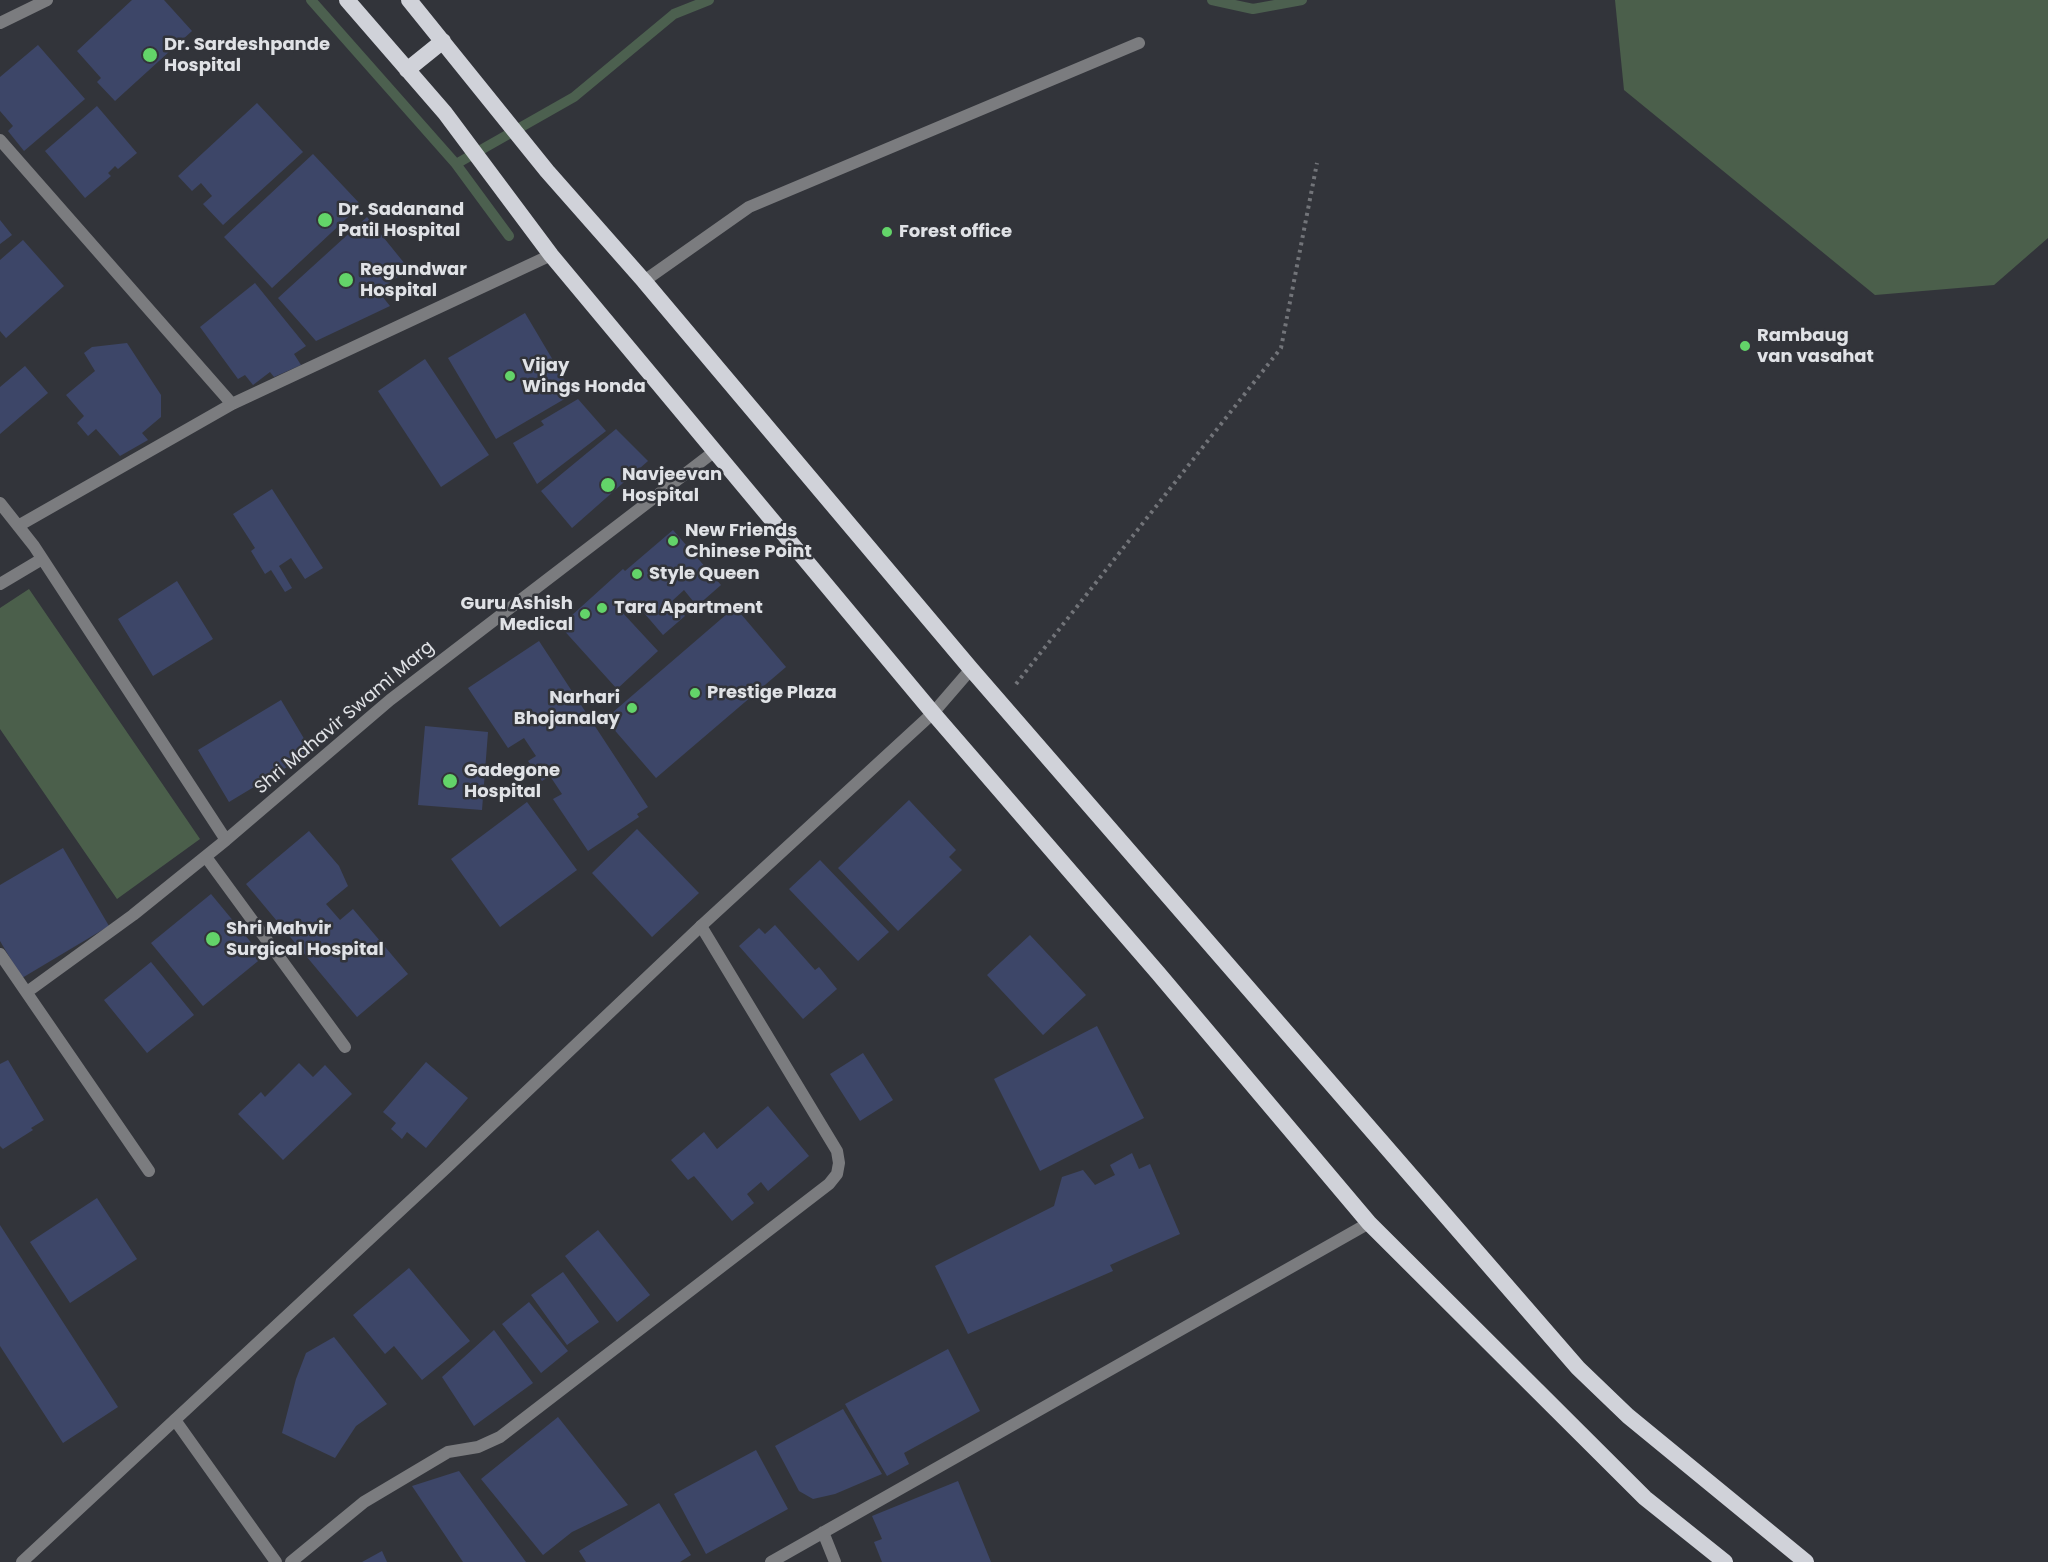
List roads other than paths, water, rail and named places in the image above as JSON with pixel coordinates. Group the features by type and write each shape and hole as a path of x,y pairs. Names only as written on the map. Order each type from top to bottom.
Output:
{"highway":[{"path":"347,0 445,113 551,255 933,713 1158,973 1369,1223 1645,1498 1725,1562"},
{"path":"410,0 547,171 644,282 971,669 1578,1368 1628,1416 1806,1562"},
{"path":"407,70 443,41"}],"street":[{"path":"0,23 47,0"},
{"path":"644,282 749,207 1139,43"},
{"path":"0,140 232,404"},
{"path":"18,526 232,404 551,255"},
{"name":"Shri Mahavir Swami Marg","path":"27,992 133,915 206,857 390,700 715,451"},
{"path":"0,503 42,559 226,840"},
{"path":"0,584 42,559"},
{"path":"22,1562 446,1168 701,926 933,713 971,669"},
{"path":"206,857 345,1047"},
{"path":"291,1562 364,1502 448,1452 478,1447 500,1437 829,1184 837,1174 839,1163 837,1151 701,926"},
{"path":"0,954 150,1171"},
{"path":"771,1562 1369,1223"},
{"path":"175,1420 276,1562"},
{"path":"823,1532 835,1562"}],"waterway":[{"path":"311,0 456,164 574,97 674,14 709,0"},
{"path":"1212,0 1253,9 1302,0"},
{"path":"456,164 509,236"}],"place":[{"name":"Dr. Sardeshpande Hospital","path":"150,55"},
{"name":"Dr. Sadanand Patil Hospital","path":"325,220"},
{"name":"Forest office","path":"887,232"},
{"name":"Regundwar Hospital","path":"346,280"},
{"name":"Rambaug van vasahat","path":"1745,346"},
{"name":"Vijay Wings Honda","path":"510,376"},
{"name":"Navjeevan Hospital","path":"608,485"},
{"name":"New Friends Chinese Point","path":"673,541"},
{"name":"Style Queen","path":"637,574"},
{"name":"Tara Apartment","path":"602,608"},
{"name":"Guru Ashish Medical","path":"585,614"},
{"name":"Prestige Plaza","path":"695,693"},
{"name":"Narhari Bhojanalay","path":"632,708"},
{"name":"Gadegone Hospital","path":"450,781"},
{"name":"Shri Mahvir Surgical Hospital","path":"213,939"}]}
